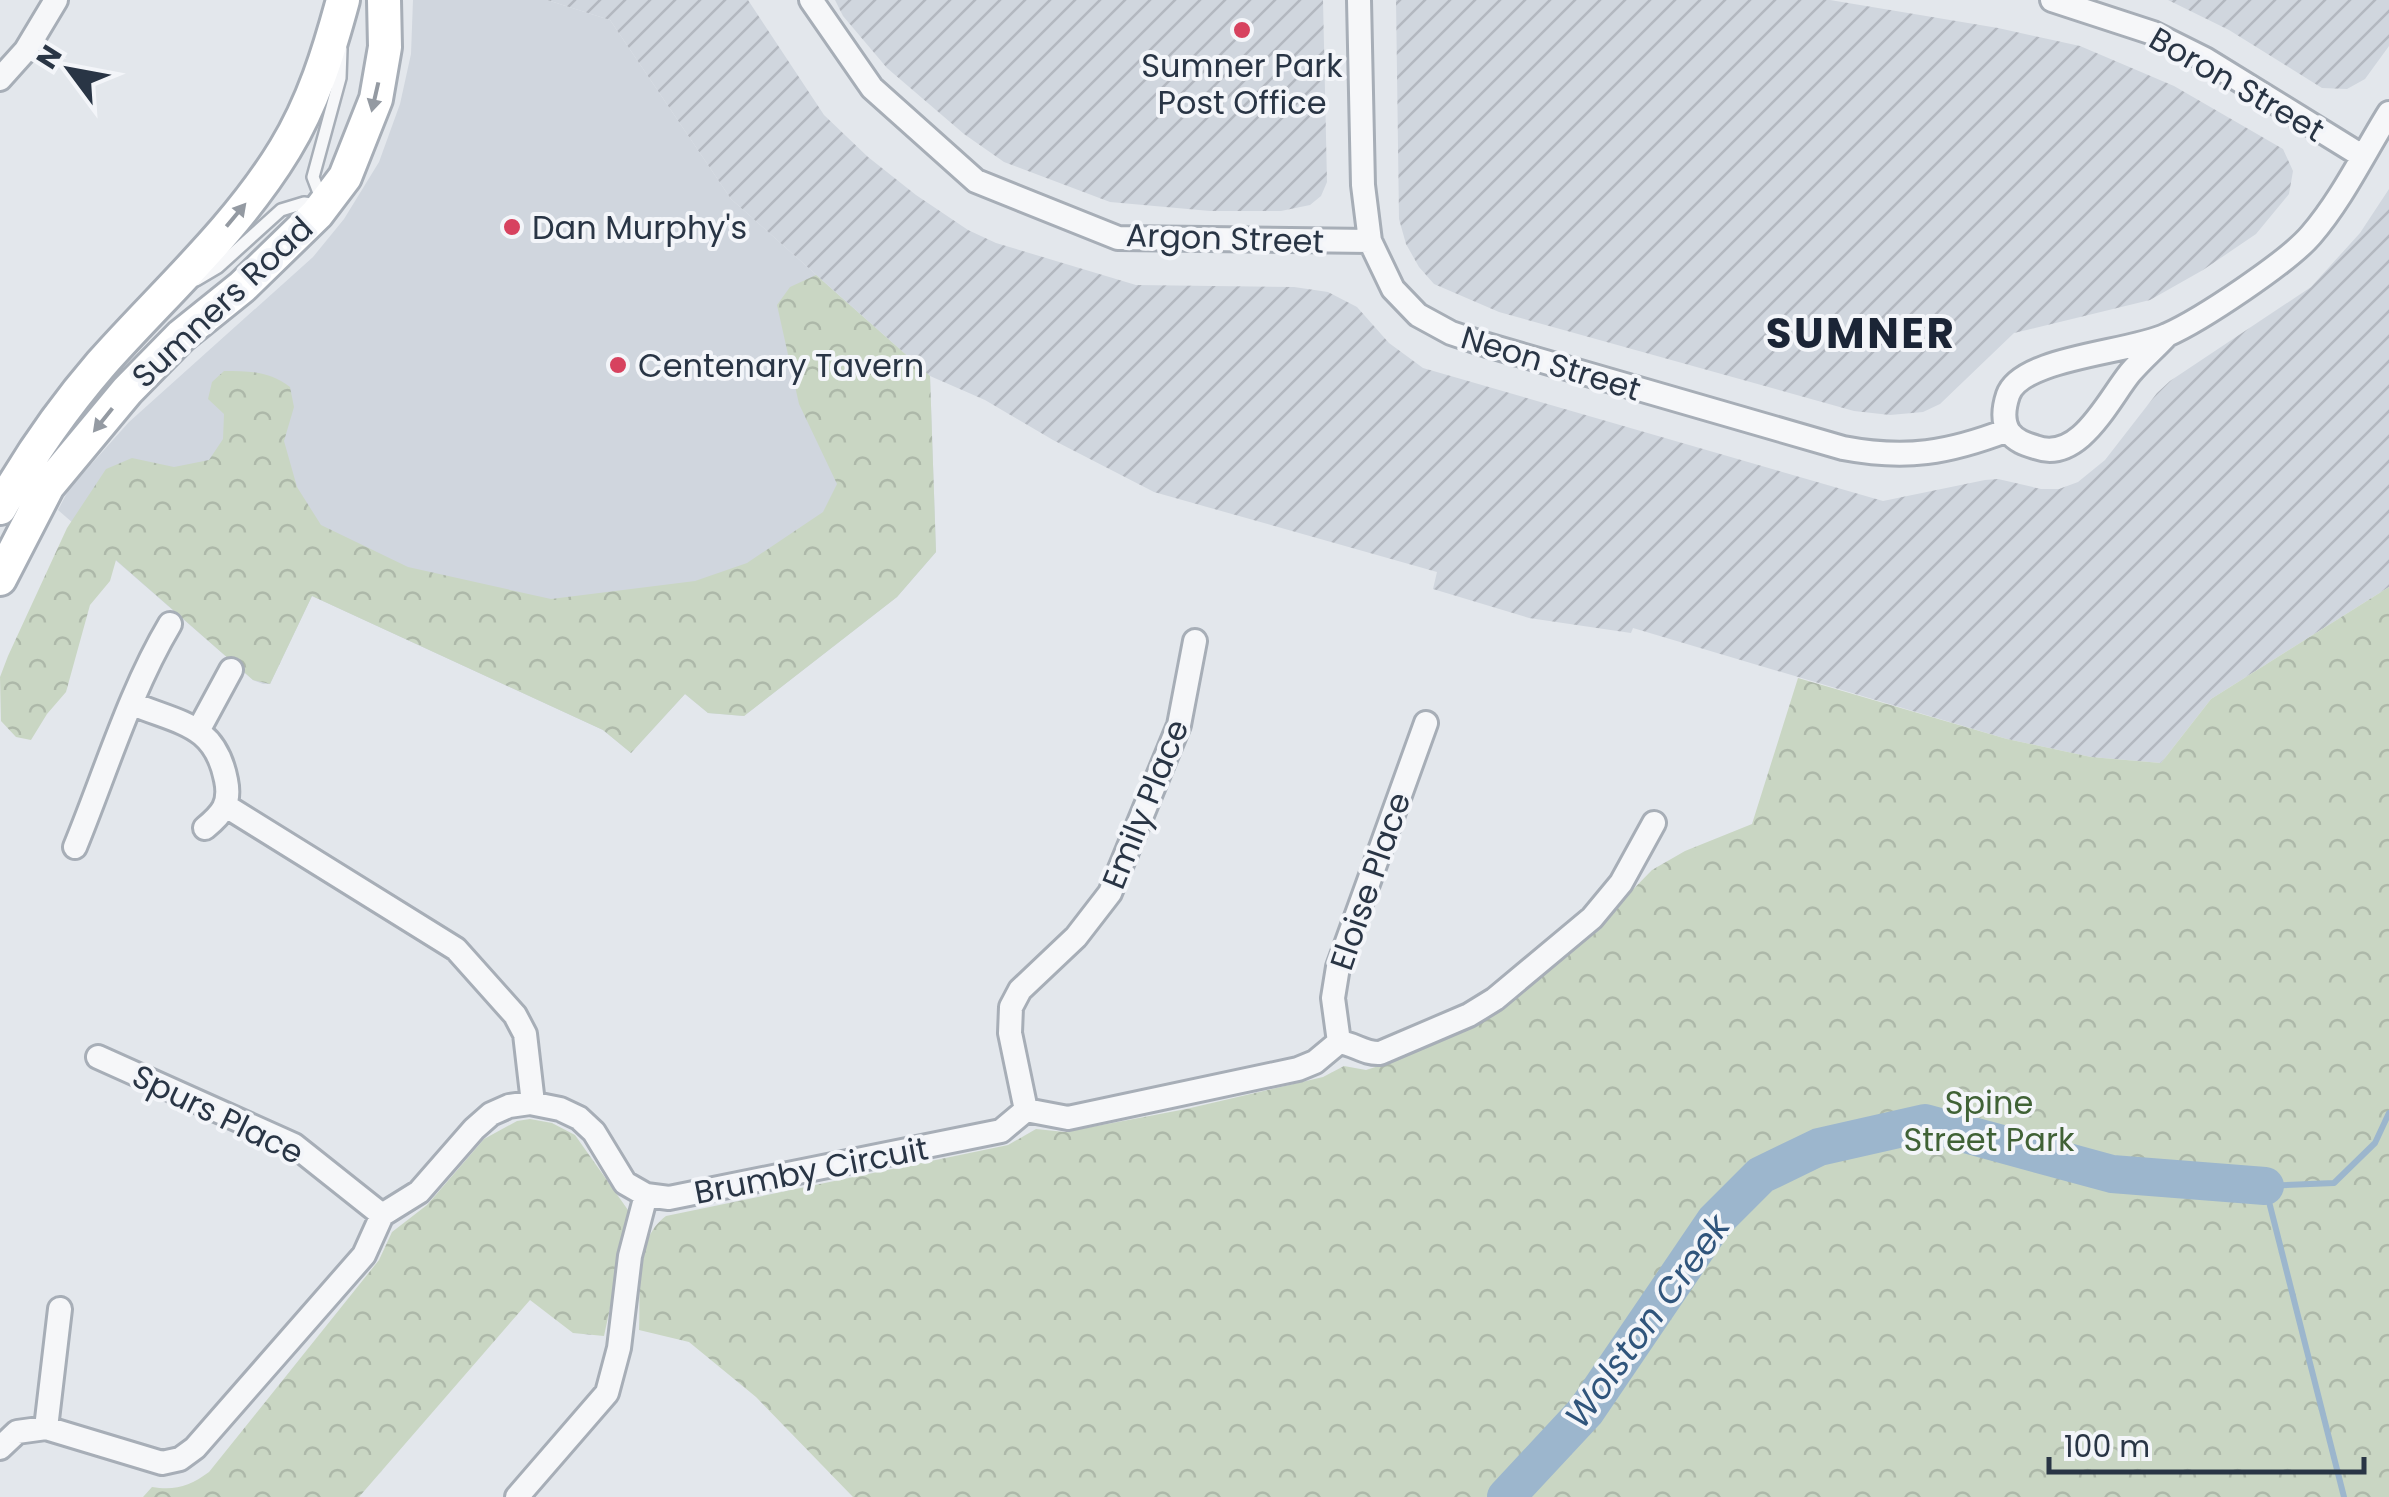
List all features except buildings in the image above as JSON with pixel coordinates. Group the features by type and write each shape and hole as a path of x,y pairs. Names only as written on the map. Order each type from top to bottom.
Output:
{"main road":[{"name":"Sumners Road","path":"0,508 39,444 99,366 239,212 285,150 310,103 343,0"},
{"name":"Sumners Road","path":"0,579 48,486 126,391 181,336 242,287 324,206 345,176 376,99 384,47 384,0"}],"street":[{"path":"0,79 26,50 56,0"},
{"name":"Argon Street","path":"812,0 872,88 976,181 1118,238 1370,241"},
{"name":"Neon Street","path":"1360,0 1363,186 1370,241 1393,289 1418,315 1451,333 1487,345 1843,448 1883,456 1929,454 1970,445 2008,430"},
{"name":"Boron Street","path":"2052,0 2101,13 2205,59 2362,156"},
{"path":"2168,336 2027,373 2010,389 2003,412 2008,430 2021,442 2046,451 2069,445 2092,426 2131,371 2168,336 2309,238 2389,113"},
{"path":"75,847 133,704 143,669 170,624"},
{"name":"Emily Place","path":"1026,1110 1010,1033 1011,1007 1020,990 1076,937 1110,893 1179,725 1195,640"},
{"path":"198,730 232,670"},
{"path":"133,704 198,730 221,753 228,788 226,806 205,828"},
{"name":"Eloise Place","path":"1339,1042 1333,998 1338,968 1426,723"},
{"path":"0,1448 17,1432 46,1428 162,1463 180,1459 196,1448 364,1255 382,1215 419,1192 492,1114 509,1106 533,1103 526,1034 516,1014 456,950 226,806"},
{"path":"1026,1110 1068,1118 1298,1069 1316,1062 1339,1042 1352,1044 1368,1054 1380,1053 1469,1015 1495,999 1606,904 1654,823"},
{"name":"Spurs Place","path":"98,1057 294,1145 382,1215"},
{"name":"Brumby Circuit","path":"533,1103 579,1118 594,1132 625,1182 646,1195 669,1198 1002,1131 1026,1110"},
{"path":"517,1497 607,1393 619,1348 630,1256 646,1195"},
{"path":"46,1428 60,1309"}],"lane":[{"path":"154,306 218,267 281,210 304,203 324,206 313,176 340,78 343,0"}],"shaded area":[{"path":"413,0 547,0 610,20 731,199 930,376 936,552 897,597 744,716 708,713 685,694 631,753 603,730 312,596 270,684 263,684 253,680 58,510 69,489 129,422 313,257 344,219 379,162 400,104 411,54"},
{"path":"547,0 748,0 824,115 916,195 968,230 996,243 1136,285 1294,287 1328,292 1357,307 1389,343 1423,368 1883,501 1985,480 1998,479 2041,489 2059,489 2078,482 2105,460 2170,381 2311,287 2360,233 2389,189 2389,587 2211,699 2161,763 2091,757 2007,739 1633,628 1631,633 1529,618 1433,589 1437,572 1154,492 985,400 930,376 731,199 610,20"},
{"path":"835,0 1323,0 1327,182 1321,196 1310,205 1281,211 1210,211 1110,202 1004,162 964,134 887,68 843,16"},
{"path":"1396,0 1830,0 1998,28 2080,46 2174,86 2283,149 2293,171 2289,194 2256,234 2150,300 2014,333 1940,404 1923,412 1890,415 1854,411 1499,312 1434,284 1406,244 1399,219"},
{"path":"2168,0 2389,0 2389,46 2365,79 2347,89 2322,88 2229,30"}],"green space":[{"path":"816,275 930,376 936,552 897,597 744,716 708,713 685,694 631,753 603,730 312,596 270,684 253,680 116,560 110,581 90,605 66,692 31,740 16,737 1,721 0,677 67,528 106,469 132,458 174,467 209,460 223,439 224,414 208,399 212,382 224,371 266,375 290,387 294,407 284,441 297,487 321,525 408,567 551,599 695,581 747,563 823,512 837,484 799,404 777,305 790,287"},
{"name":"Spine Street Park","path":"2389,587 2389,1497 853,1497 756,1397 689,1342 639,1330 643,1253 655,1226 666,1216 1008,1145 1036,1129 1065,1132 1323,1077 1344,1066 1366,1070 1388,1063 1608,915 1652,870 1685,851 1752,824 1798,678 2007,739 2091,757 2161,763 2211,699"},
{"path":"517,1121 552,1123 575,1135 628,1210 604,1336 573,1333 530,1300 359,1497 143,1497 152,1487 182,1486 209,1472 379,1260 392,1232 427,1205 484,1139"}],"waterway":[{"path":"2344,1497 2265,1186 2334,1183 2375,1143 2389,1113"},
{"name":"Wolston Creek","path":"1506,1497 1586,1411 1715,1221 1761,1175 1819,1147 1925,1123 2112,1174 2265,1186"}],"place":[{"name":"Sumner Park Post Office","path":"1242,30"},
{"name":"Dan Murphy's","path":"512,227"},
{"name":"Centenary Tavern","path":"618,365"}],"district":[{"name":"SUMNER","path":"1861,333"}]}
